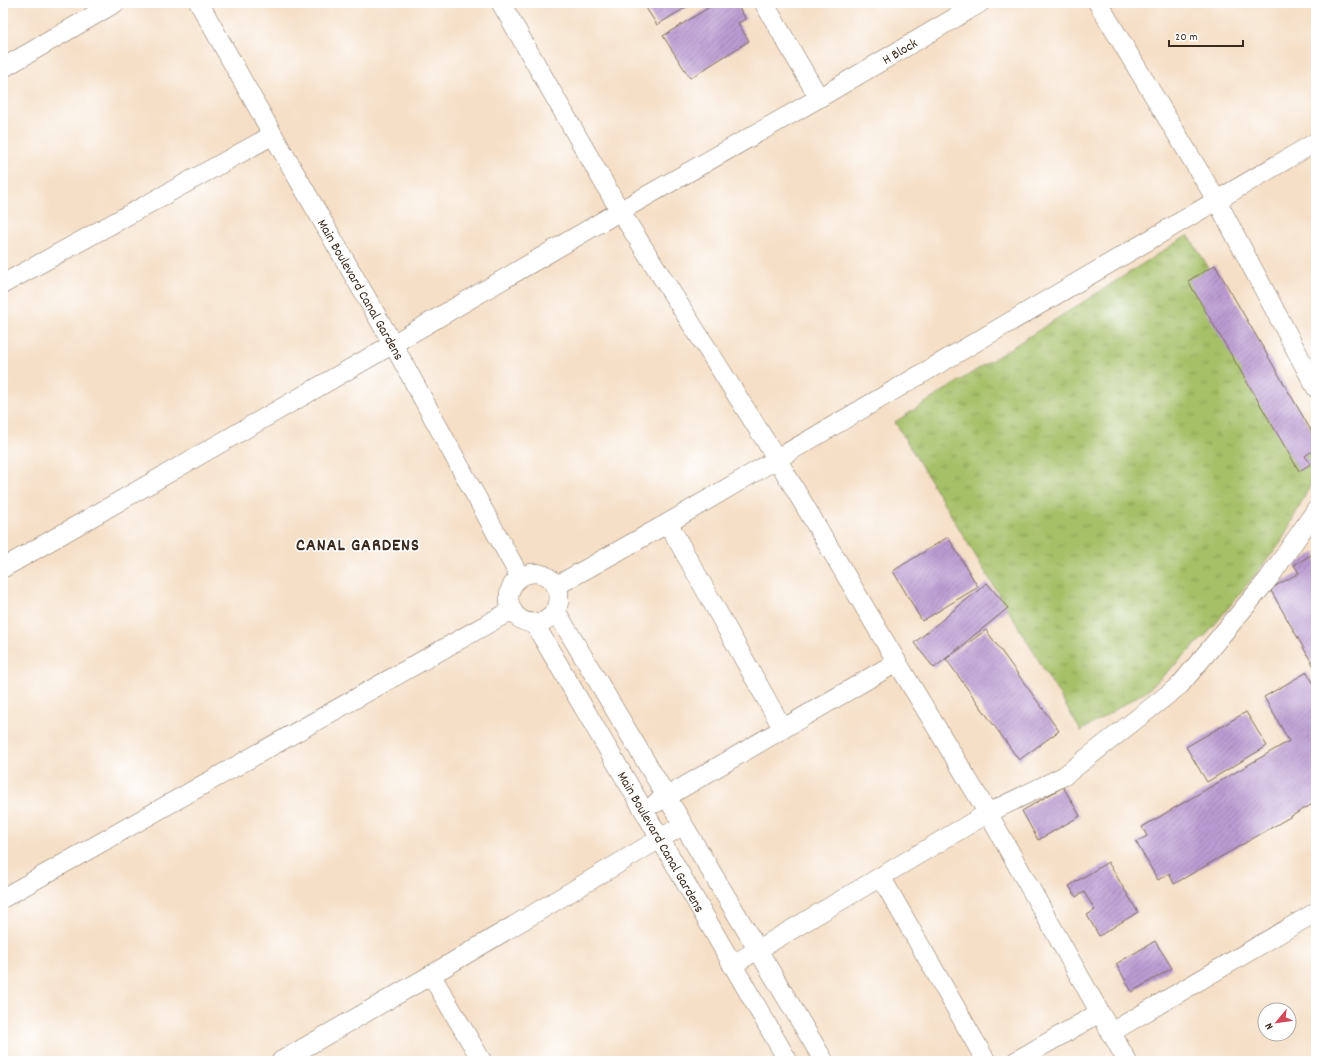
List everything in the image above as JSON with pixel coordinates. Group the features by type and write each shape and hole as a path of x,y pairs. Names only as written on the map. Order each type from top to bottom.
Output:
{"street":[{"path":"3,68 115,3"},
{"name":"Main Boulevard Canal Gardens","path":"199,3 393,344 520,577"},
{"path":"501,3 620,212 777,459 988,813 1127,1061"},
{"path":"764,3 820,98"},
{"name":"H Block","path":"3,568 820,98 980,3"},
{"path":"1098,3 1217,201 1316,388"},
{"path":"3,284 273,135"},
{"path":"556,586 668,523 1316,142"},
{"path":"732,965 758,951 988,813 1064,776 1180,685 1269,578 1316,510"},
{"path":"668,523 783,729"},
{"path":"535,572 549,578 556,586 559,602 556,610 550,617 534,623 521,619 512,610 509,601 510,592 513,583 520,577 527,573 535,572"},
{"path":"3,898 512,610"},
{"path":"556,610 824,1061"},
{"name":"Main Boulevard Canal Gardens","path":"534,623 788,1061"},
{"path":"643,809 667,797 897,662"},
{"path":"281,1061 431,975 683,825"},
{"path":"881,877 986,1061"},
{"path":"1110,1033 1316,912"},
{"path":"431,975 482,1061"},
{"path":"1016,1061 1099,1013"}],"green space":[{"path":"1188,235 1316,437 1316,474 1280,544 1207,634 1149,689 1081,731 895,422"}],"building":[{"path":"643,3 693,3 657,25"},
{"path":"716,3 736,3 746,19 738,23 749,41 690,78 663,36"},
{"path":"1215,265 1316,439 1316,449 1305,456 1311,464 1299,471 1188,281"},
{"path":"948,537 978,587 922,621 893,571"},
{"path":"1316,552 1316,670 1270,589 1299,573 1294,565"},
{"path":"987,583 1008,608 934,668 914,643"},
{"path":"986,630 1059,731 1019,760 946,659"},
{"path":"1307,672 1316,688 1316,802 1174,884 1169,873 1158,880 1136,842 1147,836 1142,827 1289,741 1264,697"},
{"path":"1246,712 1267,746 1207,782 1186,747"},
{"path":"1063,787 1080,816 1038,840 1022,811"},
{"path":"1108,862 1138,912 1099,936 1087,915 1095,910 1084,892 1076,897 1069,886"},
{"path":"1155,941 1172,968 1132,992 1116,964"}],"district":[{"name":"CANAL GARDENS","path":"358,544"}]}
